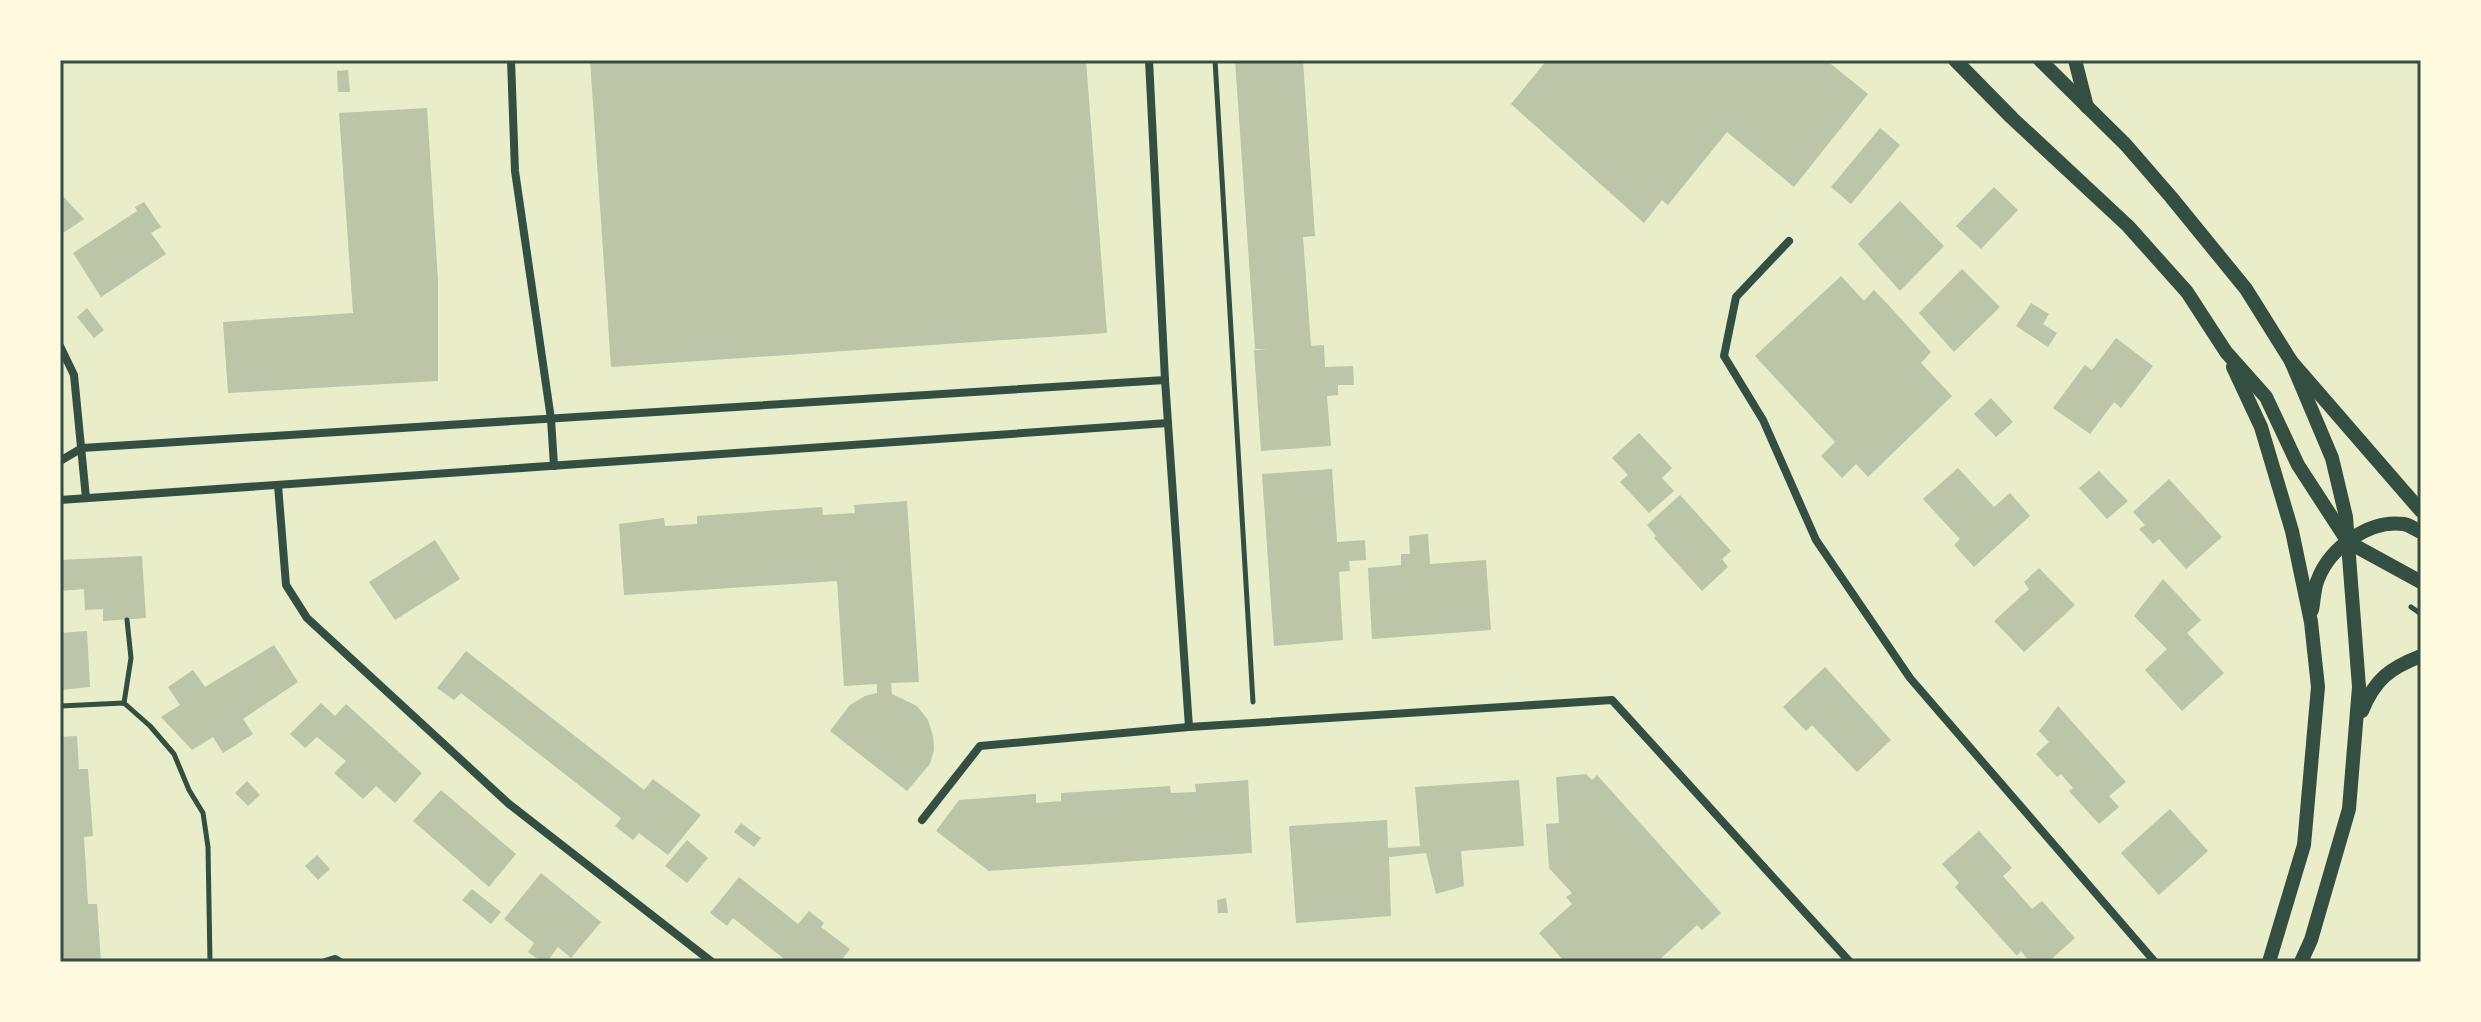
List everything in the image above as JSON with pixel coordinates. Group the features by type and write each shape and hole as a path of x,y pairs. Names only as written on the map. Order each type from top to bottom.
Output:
{"street":[{"path":"511,60 515,171 551,419 554,466"},
{"path":"1149,60 1165,380 1189,727"},
{"path":"1955,60 2128,226 2187,292 2226,352 2261,427 2292,531 2311,622 2318,687 2304,845 2269,962"},
{"path":"2040,60 2171,197 2246,289 2291,361 2421,511"},
{"path":"2075,60 2087,107"},
{"path":"1789,241 1736,297 1724,356 1763,420 1816,540 1910,678 2155,962"},
{"path":"60,346 74,375 86,498"},
{"path":"2226,352 2266,397 2298,465 2348,542 2421,582"},
{"path":"2291,361 2332,458 2346,517 2359,687 2349,809 2311,940 2301,962"},
{"path":"60,461 82,448 1165,380"},
{"path":"60,500 1168,423"},
{"path":"278,485 286,585 307,618 509,804 712,962"},
{"path":"2311,622 2316,581 2328,560 2348,542 2363,531 2387,525 2406,524 2421,532"},
{"path":"2355,730 2369,693 2377,684 2393,667 2421,656"},
{"path":"922,820 980,746 1255,722 1612,700 1850,962"},
{"path":"325,962 335,959 340,962"}],"path":[{"path":"1215,60 1255,722"},
{"path":"124,703 131,658 127,620"},
{"path":"60,706 124,703 150,726 174,754 189,790 203,813 208,847 210,962"}],"building":[{"path":"590,60 1086,60 1107,333 611,367"},
{"path":"1235,60 1303,60 1315,236 1303,237 1311,346 1324,345 1325,367 1353,366 1354,385 1338,385 1338,395 1327,396 1331,446 1261,451 1254,350 1268,349 1255,349"},
{"path":"1547,60 1826,60 1868,94 1794,187 1727,132 1668,205 1662,200 1644,223 1511,104"},
{"path":"348,70 350,92 338,92 337,71"},
{"path":"427,108 438,280 438,381 228,393 223,322 353,313 339,113"},
{"path":"1880,128 1900,145 1851,204 1831,187"},
{"path":"1994,187 2018,210 1981,249 1956,226"},
{"path":"60,193 84,219 60,235"},
{"path":"1900,201 1944,246 1900,291 1858,244"},
{"path":"144,202 161,227 151,233 166,254 101,297 73,253 137,211 135,207"},
{"path":"1962,269 2000,307 1954,352 1919,313"},
{"path":"1841,276 1864,301 1874,290 1893,310 1931,352 1921,363 1952,396 1868,477 1856,464 1842,478 1821,456 1835,442 1755,356"},
{"path":"2031,303 2049,314 2043,324 2057,333 2048,347 2016,326"},
{"path":"87,308 104,330 94,338 77,317"},
{"path":"2116,338 2153,366 2121,408 2114,402 2090,434 2053,408 2085,365 2092,370"},
{"path":"1991,398 2013,422 1996,437 1974,414"},
{"path":"1639,433 1672,468 1662,478 1674,491 1649,513 1620,482 1628,475 1612,458"},
{"path":"1958,468 1994,507 2010,493 2030,516 1974,567 1954,545 1960,539 1923,499"},
{"path":"1332,469 1337,542 1365,540 1366,560 1349,561 1350,571 1339,572 1343,640 1274,646 1262,474"},
{"path":"2099,471 2128,501 2107,519 2079,488"},
{"path":"2169,479 2222,537 2186,569 2159,539 2153,544 2139,529 2145,525 2133,512"},
{"path":"1680,495 1731,551 1722,559 1728,567 1702,591 1654,538 1656,536 1647,525"},
{"path":"907,501 919,682 891,683 892,694 917,706 928,720 934,750 930,764 907,791 830,731 850,705 877,693 877,684 844,686 837,581 624,595 619,524 664,518 665,526 697,524 697,516 822,507 823,515 855,513 854,505"},
{"path":"1428,534 1430,564 1486,560 1491,630 1372,639 1368,568 1401,565 1401,554 1410,554 1409,536"},
{"path":"435,540 460,579 395,620 369,582"},
{"path":"142,556 146,618 103,621 103,609 85,610 84,589 60,591 60,560"},
{"path":"2039,568 2075,605 2024,652 1994,621 2029,589 2024,582"},
{"path":"2163,579 2201,620 2187,633 2224,673 2182,711 2145,670 2167,649 2134,616"},
{"path":"87,631 90,687 60,690 60,633"},
{"path":"274,645 298,682 243,719 253,734 223,753 213,737 192,750 161,717 180,705 168,687 193,670 205,687"},
{"path":"466,651 644,790 653,779 701,815 668,855 639,833 633,840 615,826 621,818 461,693 454,700 437,688"},
{"path":"1825,667 1891,740 1857,772 1812,725 1806,731 1783,707"},
{"path":"321,703 335,716 346,704 422,773 395,803 376,786 363,799 334,773 346,761 317,737 305,748 290,734"},
{"path":"2058,706 2126,782 2109,796 2119,807 2099,824 2069,791 2073,788 2061,774 2057,777 2036,754 2049,742 2039,731"},
{"path":"77,736 79,769 88,769 93,836 84,837 88,904 97,904 101,962 60,962 60,737"},
{"path":"1586,774 1592,780 1597,775 1721,913 1702,930 1697,925 1657,962 1565,962 1539,933 1572,904 1566,897 1572,893 1549,868 1546,824 1559,823 1556,777"},
{"path":"1248,780 1252,853 989,871 936,831 959,800 1036,794 1036,803 1061,801 1061,793 1170,786 1171,793 1196,792 1195,784"},
{"path":"1519,780 1524,846 1461,851 1464,886 1436,894 1426,853 1389,857 1391,916 1296,923 1289,826 1387,820 1388,848 1420,846 1415,787"},
{"path":"247,781 260,795 248,806 235,793"},
{"path":"441,790 516,854 489,887 413,821"},
{"path":"2170,809 2208,851 2159,895 2121,853"},
{"path":"741,823 761,838 754,847 734,832"},
{"path":"1979,831 2012,868 2003,876 2032,909 2042,901 2075,938 2048,962 2030,962 2021,951 2017,956 1955,887 1959,883 1942,864"},
{"path":"687,840 708,858 687,883 665,866"},
{"path":"317,855 330,869 318,880 305,866"},
{"path":"541,873 601,922 571,958 558,947 547,962 542,962 528,952 534,943 504,919"},
{"path":"739,877 798,924 809,911 824,923 821,927 850,949 843,958 848,962 788,962 733,918 727,926 710,913"},
{"path":"472,889 501,912 491,924 462,900"},
{"path":"1226,898 1228,913 1218,913 1217,900"}]}
